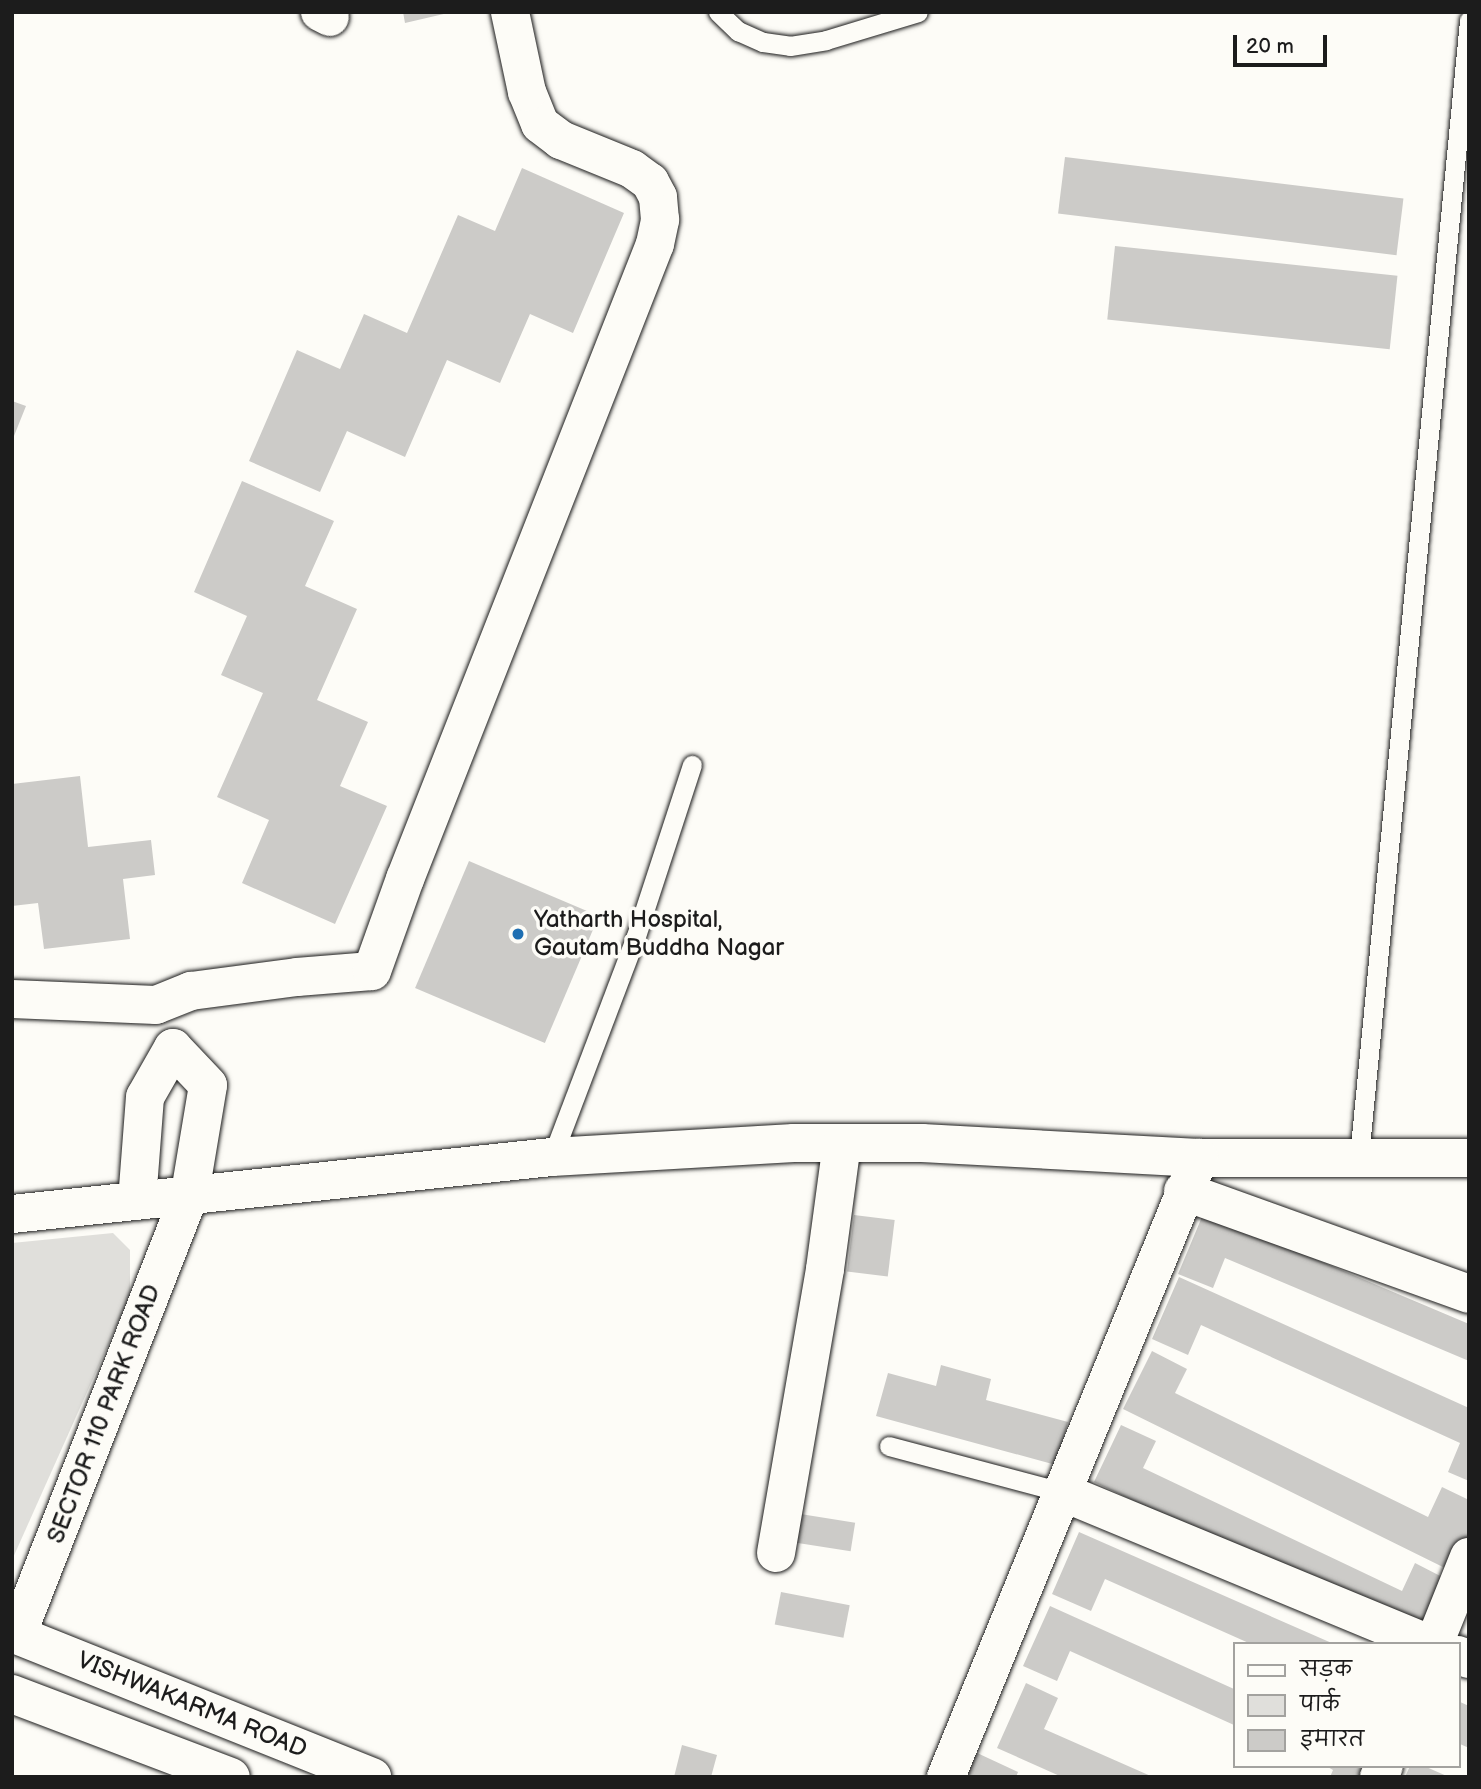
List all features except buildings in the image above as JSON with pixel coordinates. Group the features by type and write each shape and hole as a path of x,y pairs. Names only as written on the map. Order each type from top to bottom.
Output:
{"street":[{"path":"12,999 156,1004 191,991 297,976 372,971 405,878 655,244 660,220 658,197 650,182 632,169 561,140 540,124 527,92 510,12"},
{"path":"137,1200 145,1097 173,1048 156,1004"},
{"name":"SECTOR 110 PARK ROAD","path":"15,1634 190,1193 208,1085 173,1048"},
{"path":"12,1214 190,1193 552,1157 842,1143 922,1143 1191,1174 1359,1157 1469,1158"},
{"path":"776,1553 825,1269 842,1143"},
{"path":"1191,1174 1469,1294"},
{"path":"947,1777 1191,1174"},
{"path":"1062,1492 1426,1642"},
{"path":"1432,1642 1469,1557"},
{"name":"VISHWAKARMA ROAD","path":"15,1634 372,1777"},
{"path":"12,1694 231,1777"}],"lane":[{"path":"718,12 738,31 763,42 790,46 826,40 918,12"},
{"path":"1359,1157 1469,20"},
{"path":"552,1157 636,936 692,765"},
{"path":"889,1446 1062,1492"}],"green space":[{"path":"113,1233 130,1250 130,1296 12,1560 12,1243"}],"place":[{"name":"Yatharth Hospital, Gautam Buddha Nagar","path":"518,934"}]}
